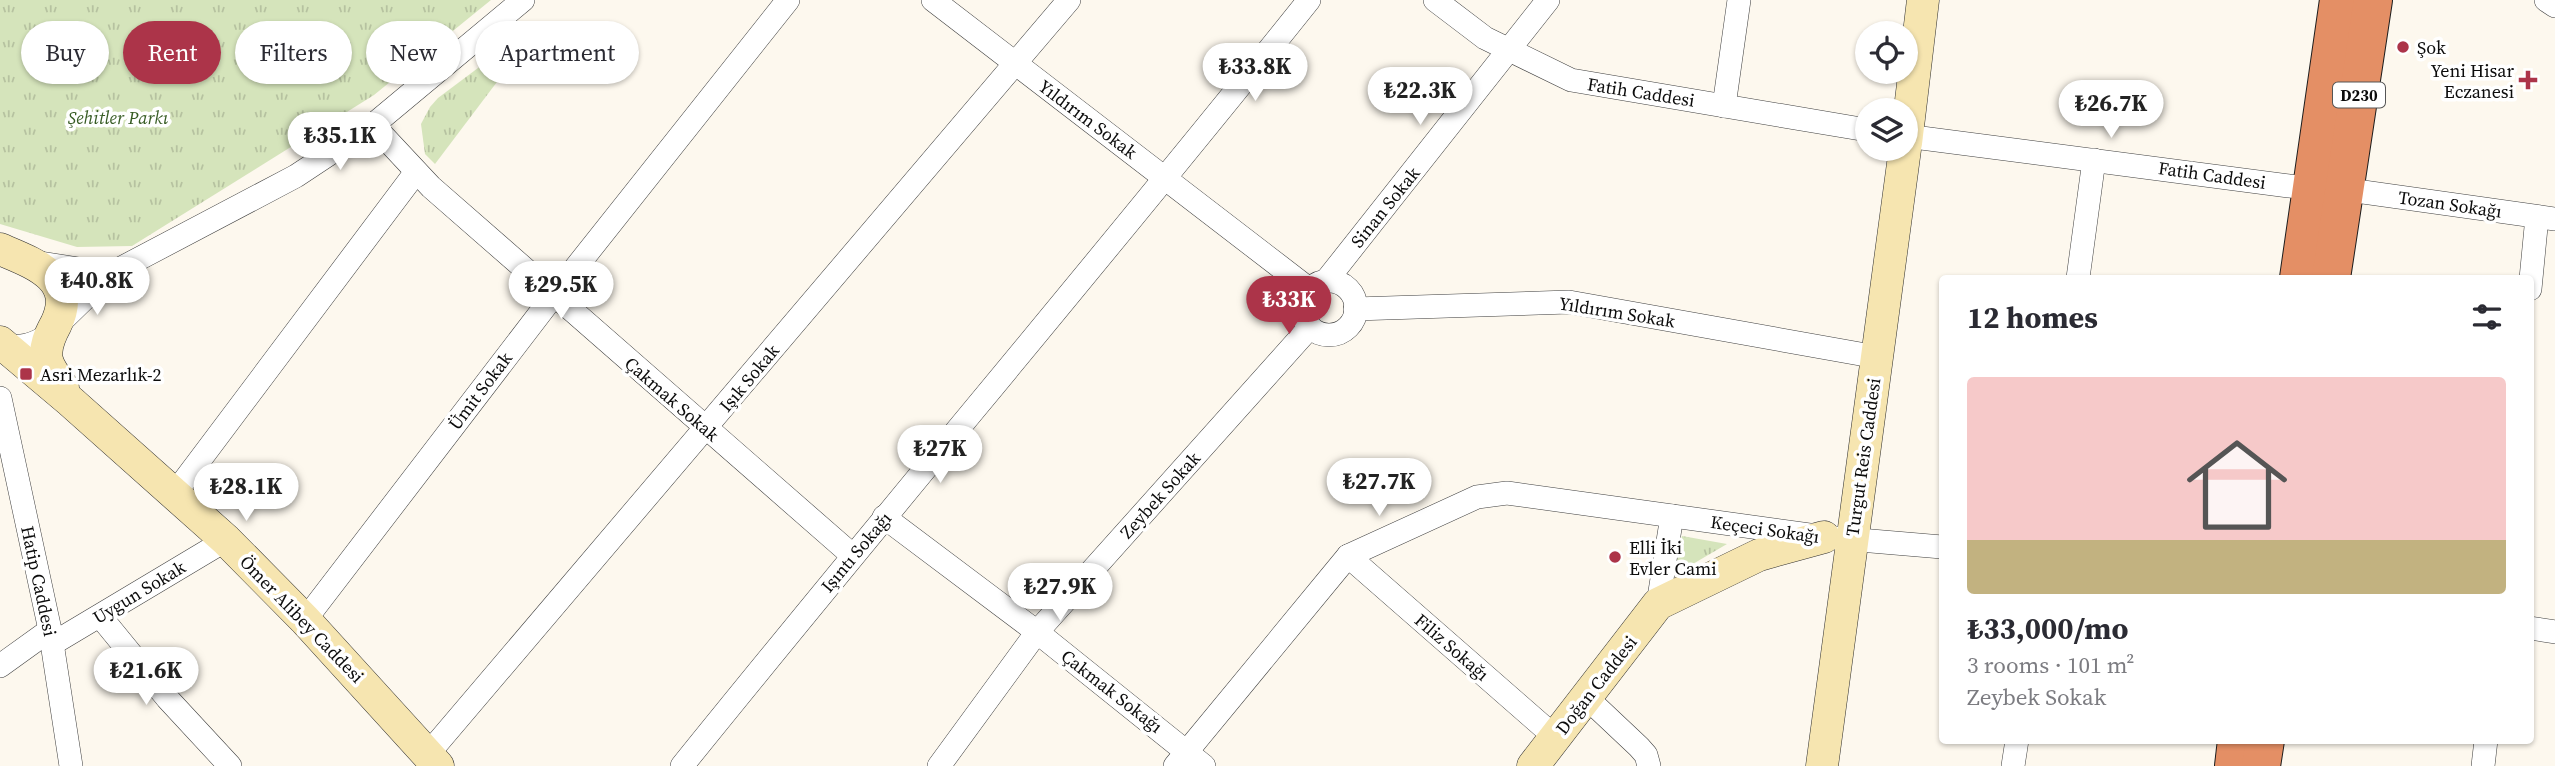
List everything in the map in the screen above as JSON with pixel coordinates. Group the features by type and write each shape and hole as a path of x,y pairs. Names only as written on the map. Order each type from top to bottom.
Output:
{"highway":[{"name":"D230","path":"2331,275 2328,188 2339,0"},
{"name":"D230","path":"2300,275 2328,188 2373,0"},
{"path":"2234,766 2237,744"},
{"path":"2261,766 2264,744"}],"street":[{"path":"3,344 17,347 32,345 44,338 110,274 296,176 373,125 523,0"},
{"name":"Ümit Sokak","path":"305,620 554,295 788,0"},
{"name":"Yıldırım Sokak","path":"933,0 1167,178 1318,285"},
{"name":"Işık Sokak","path":"433,760 707,428 1069,0"},
{"name":"Işıntı Sokağı","path":"682,766 852,555 1167,178 1309,0"},
{"name":"Fatih Caddesi","path":"1435,0 1508,52 1571,80 1855,128"},
{"name":"Sinan Sokak","path":"1318,285 1548,0"},
{"path":"1724,106 1739,0"},
{"name":"Turgut Reis Caddesi","path":"1911,98 1923,0"},
{"path":"2546,0 2555,6"},
{"name":"Çakmak Sokak","path":"373,125 416,172 852,555"},
{"name":"Fatih Caddesi","path":"1918,142 2328,188"},
{"path":"2078,275 2094,160"},
{"name":"Turgut Reis Caddesi","path":"1822,766 1838,538 1877,357 1903,161"},
{"path":"175,493 416,172"},
{"name":"Tozan Sokağı","path":"2328,188 2546,218"},
{"path":"2533,275 2546,218"},
{"path":"0,249 14,263 42,267 52,276 59,288 62,302 60,316 46,346 47,361 70,401"},
{"path":"14,263 110,274"},
{"path":"1318,285 1344,285 1354,300 1355,309 1353,318 1341,331 1325,334 1310,327 1302,313 1304,297 1318,285"},
{"name":"Yıldırım Sokak","path":"1355,309 1569,302 1877,357"},
{"name":"Zeybek Sokak","path":"939,766 1037,632 1310,327"},
{"name":"Ömer Alibey Caddesi","path":"3,344 226,540 305,620 433,760"},
{"name":"Hatip Caddesi","path":"0,398 6,456 51,637 71,766"},
{"name":"Keçeci Sokağı","path":"1348,556 1477,497 1507,493 1838,538 1939,547"},
{"name":"Doğan Caddesi","path":"1658,604 1672,516"},
{"name":"Çakmak Sokağı","path":"884,517 1037,632 1181,758 1204,766"},
{"name":"Doğan Caddesi","path":"1533,766 1658,604 1759,555 1838,538"},
{"name":"Uygun Sokak","path":"0,666 51,637 100,616 226,540"},
{"path":"1181,758 1348,556"},
{"name":"Filiz Sokağı","path":"1348,556 1555,737"},
{"path":"100,616 167,698 230,766"},
{"path":"2534,629 2555,632"},
{"path":"1587,698 1639,747 1646,755 1649,766"},
{"path":"2013,766 2016,744"},
{"path":"2483,766 2486,744"}],"green space":[{"name":"Şehitler Parkı","path":"0,0 491,0 461,24 461,21 366,21 366,84 388,84 132,246 77,247 0,224"},
{"path":"475,70 475,84 495,84 435,164 425,154 421,124 438,98 457,84 461,84 461,81"},
{"path":"1682,536 1727,544 1674,575"}],"place":[{"name":"Şok","path":"2403,47"},
{"name":"Yeni Hisar Eczanesi","path":"2528,80"},
{"name":"Asri Mezarlık-2","path":"26,374"},
{"name":"Elli İki Evler Cami","path":"1615,557"}]}
